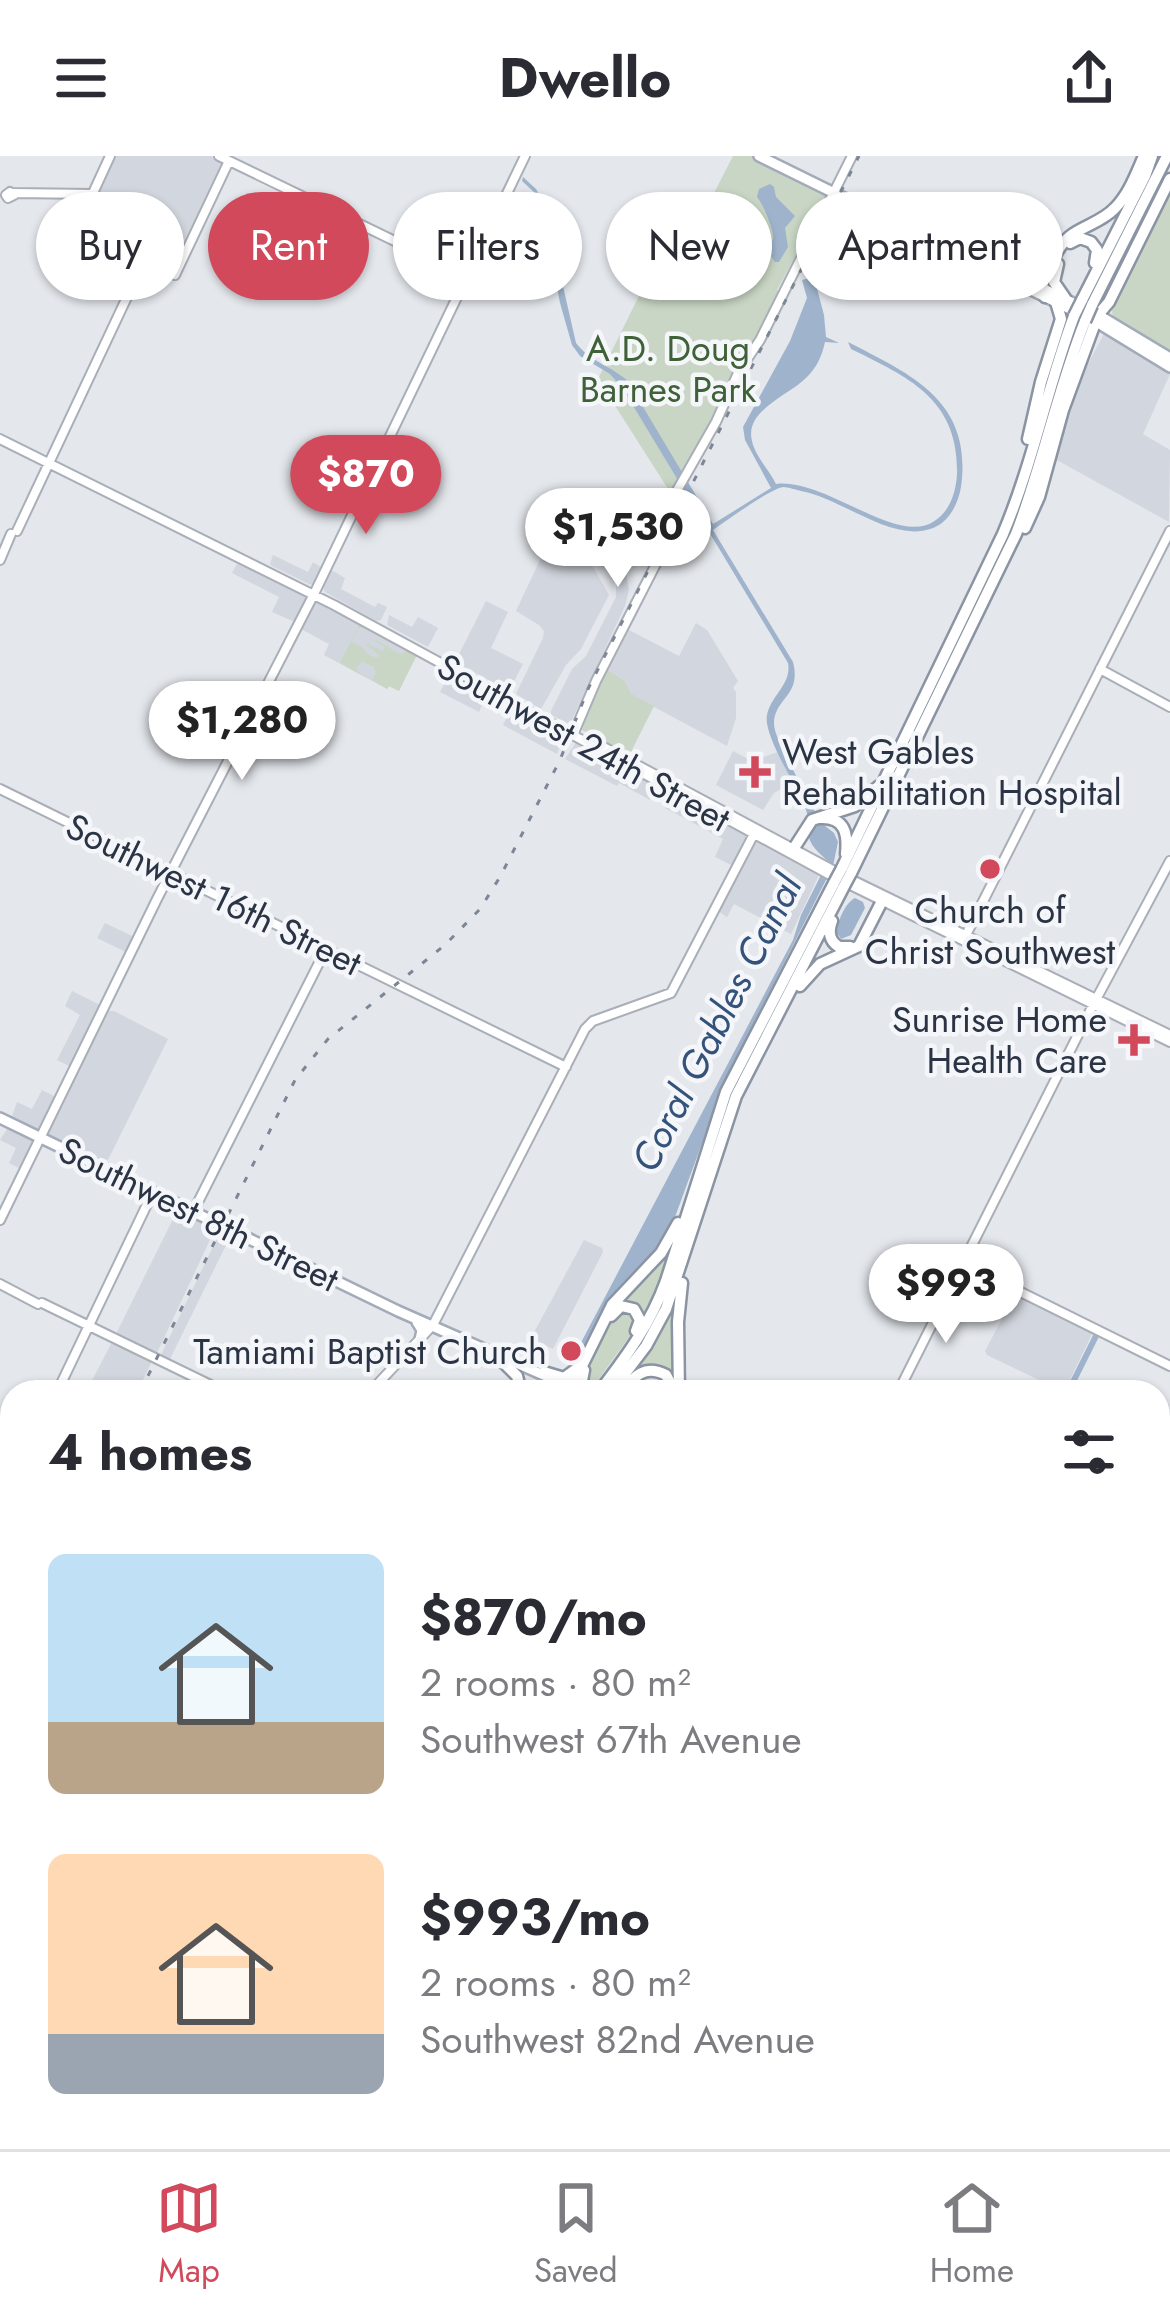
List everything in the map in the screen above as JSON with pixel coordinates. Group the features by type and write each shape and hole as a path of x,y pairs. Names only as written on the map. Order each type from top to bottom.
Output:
{"highway":[{"path":"1094,276 1151,156"},
{"path":"1063,244 1122,201 1151,156"},
{"path":"587,1380 637,1342 654,1310 730,1084 889,775 994,555 1016,501 1048,388 1167,156"},
{"path":"1112,265 1124,253 1170,169"},
{"path":"1091,338 1111,326 1109,302 1170,179"},
{"path":"620,1380 656,1329 686,1256 732,1107 836,876 1006,554 1031,493 1088,313 1097,257 1096,247 1087,239 1074,239 1063,252"},
{"path":"1016,501 1037,397 1061,319 1054,300"},
{"path":"1088,313 1109,302"},
{"path":"1006,554 1015,548 1039,497 1063,410 1091,338 1088,313"},
{"path":"796,849 815,820 859,804 889,775"},
{"path":"815,820 834,819 846,830 830,935 835,944 849,948 857,942 880,902"},
{"path":"773,1022 809,974 859,946 880,902"},
{"path":"579,1380 615,1301 670,1239 697,1182"},
{"path":"677,1380 686,1256"},
{"path":"583,1380 610,1317 617,1308 631,1307 638,1314 639,1326 585,1380"},
{"path":"509,1363 518,1380"},
{"path":"631,1380 650,1370 669,1380"},
{"path":"544,1372 560,1380"}],"main road":[{"path":"759,156 829,192"},
{"path":"773,156 830,192"},
{"path":"1060,300 1169,361"},
{"name":"Southwest 8th Street","path":"0,1118 524,1372 550,1380"},
{"name":"Southwest 8th Street","path":"398,1310 432,1327"},
{"path":"417,1322 422,1330 420,1340"},
{"path":"509,1363 544,1372"},
{"name":"Southwest 8th Street","path":"509,1363 555,1380"}],"street":[{"path":"93,192 110,156"},
{"path":"508,192 525,156"},
{"path":"836,192 852,156"},
{"path":"184,254 224,158 393,240"},
{"path":"573,733 674,526 672,496 796,267"},
{"path":"0,560 126,300"},
{"path":"0,1220 315,592 455,300"},
{"name":"Southwest 24th Street","path":"0,436 315,592 756,832 796,849 880,902 1100,1000 1170,1038"},
{"path":"964,938 1170,531"},
{"path":"1100,669 1170,707"},
{"name":"Southwest 16th Street","path":"0,789 566,1067"},
{"path":"382,1380 432,1327 590,1023 673,990 756,832"},
{"path":"904,1380 1170,861"},
{"path":"193,1212 326,949"},
{"path":"63,1380 153,1192"},
{"path":"964,1264 1170,1366"},
{"path":"0,1284 200,1380"}],"shaded area":[{"path":"114,156 211,156 223,164 184,245 184,192 98,192"},
{"path":"1105,332 1170,374 1143,434 1170,450 1169,522 1055,459 1073,392"},
{"path":"547,545 584,564 588,558 609,595 581,649 566,665 541,709 516,694 544,631 516,611"},
{"path":"273,555 308,572 313,562 322,568 311,585 272,566"},
{"path":"239,560 305,592 308,599 295,622 272,612 279,597 232,573"},
{"path":"625,567 629,590 625,606 570,724 551,711 572,669 586,656 616,597"},
{"path":"333,571 345,578 341,589 375,607 378,603 387,607 381,620 325,592 323,587"},
{"path":"321,600 416,654 399,691 324,655 329,644 301,629"},
{"path":"486,601 508,612 491,648 523,664 509,691 455,662"},
{"path":"389,615 412,627 418,617 438,628 428,647 387,625"},
{"path":"696,623 707,630 738,681 733,688 736,718 727,746 630,694 625,681 608,670 629,630 679,656"},
{"path":"450,673 487,693 479,712 440,692"},
{"path":"275,680 294,687 273,716 260,707"},
{"path":"496,697 565,735 557,754 503,725 507,717 488,707"},
{"path":"577,741 658,785 650,800 565,759"},
{"name":"West Gables Rehabilitation Hospital","path":"733,751 752,761 778,752 793,782 774,793 763,810 716,785"},
{"path":"673,793 748,834 733,866 715,857 723,839 665,808"},
{"path":"758,839 818,872 791,934 734,904 727,917 718,911"},
{"path":"105,923 134,937 128,953 97,938"},
{"path":"72,991 101,1008 69,1066 57,1060 80,1015 65,1006"},
{"path":"107,1011 168,1039 102,1164 45,1134"},
{"path":"42,1090 56,1097 38,1131 11,1119 17,1102 32,1109"},
{"path":"9,1126 34,1139 21,1169 9,1163 16,1148 0,1140"},
{"path":"178,1209 216,1227 156,1355 115,1336"},
{"path":"221,1230 230,1237 169,1361 160,1357"},
{"path":"584,1240 603,1252 553,1349 531,1338"},
{"path":"1015,1294 1093,1332 1070,1380 1039,1380 985,1351"},
{"path":"112,1342 152,1361 143,1380 92,1380"}],"green space":[{"name":"A.D. Doug Barnes Park","path":"733,156 753,156 822,192 796,192 796,255 777,290 780,293 670,492 598,379 637,300 772,300 772,192 714,192"},
{"path":"1170,188 1170,353 1113,319 1112,310"},
{"path":"357,621 362,628 351,642 366,653 380,656 369,642 383,651 385,647 373,640 402,654 408,649 417,655 399,691 372,680 374,667 362,662 356,668 369,679 340,663"},
{"path":"608,670 625,681 631,694 654,706 629,756 582,730"},
{"path":"677,1230 662,1283 642,1326 642,1318 621,1304 622,1295"},
{"path":"680,1287 677,1380 668,1380 655,1369 637,1380 627,1380 656,1339"},
{"path":"632,1309 637,1326 598,1380 585,1380 584,1376 614,1314"}],"water":[{"path":"774,187 776,197 795,216 785,228 788,247 779,262 772,258 772,192 759,189"},
{"name":"Coral Gables Canal","path":"566,300 576,343 627,380 713,524 771,488 745,440 743,427 790,341 806,300 820,300 826,337 839,343 825,342 811,373 755,420 751,430 754,447 776,484 816,491 880,519 917,527 939,518 951,501 957,474 955,448 939,409 910,381 851,349 848,342 894,366 933,395 957,433 962,457 955,507 930,529 899,530 816,495 783,487 713,530 793,662 794,683 775,716 776,733 820,822 838,842 833,866 726,1078 668,1236 612,1295 569,1380 561,1380 793,940 828,861 810,839 804,804 767,724 769,708 787,677 788,663 623,389 572,345 560,303"},
{"path":"855,898 865,908 851,935 841,939 837,933 840,918"}],"waterway":[{"path":"1074,1380 1096,1336"}],"railway":[{"path":"146,1380 295,1080 328,1039 445,945 480,909 500,877 560,760 588,689 859,156"}],"place":[{"name":"West Gables Rehabilitation Hospital","path":"755,772"},
{"name":"Church of Christ Southwest","path":"990,869"},
{"name":"Sunrise Home Health Care","path":"1134,1040"},
{"name":"Tamiami Baptist Church","path":"571,1351"}]}
